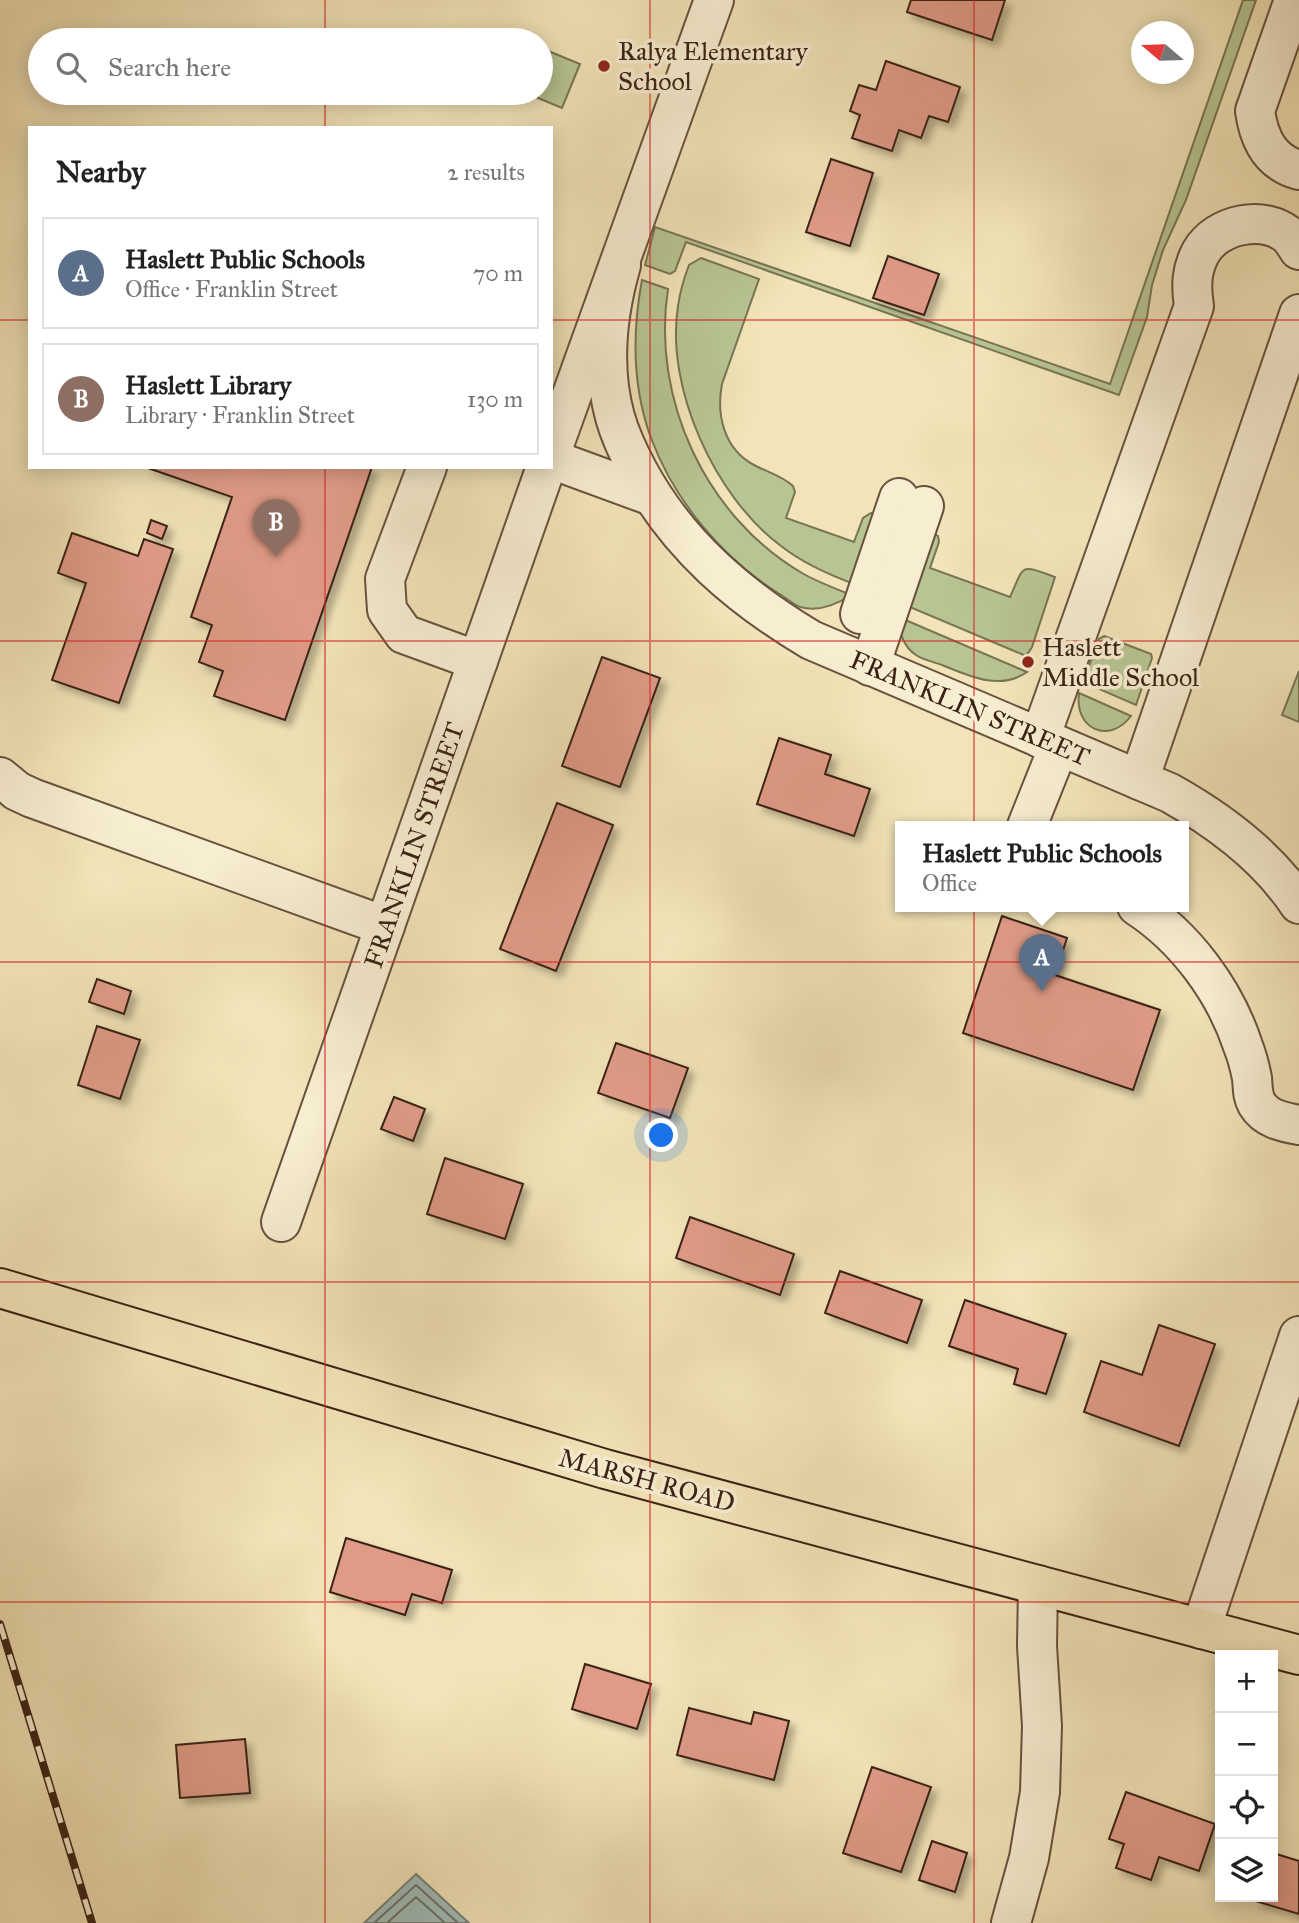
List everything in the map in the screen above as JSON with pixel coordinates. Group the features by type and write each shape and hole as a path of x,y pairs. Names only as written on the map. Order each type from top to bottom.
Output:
{"main road":[{"name":"MARSH ROAD","path":"0,1288 605,1469 1299,1655"}],"street":[{"name":"FRANKLIN STREET","path":"553,448 621,265 714,0"},
{"path":"1294,0 1255,111 1264,146 1278,160 1299,170"},
{"path":"1028,821 1049,742 1194,306 1191,286 1202,250 1228,229 1247,223 1270,226 1289,236 1299,250"},
{"name":"FRANKLIN STREET","path":"621,265 608,319 608,383 615,418 652,496 696,552 748,599 811,640 1170,793 1200,810 1227,830 1275,874 1299,904"},
{"path":"1139,780 1299,314"},
{"path":"553,460 652,496"},
{"path":"426,469 385,579 387,610 404,634 478,660"},
{"name":"FRANKLIN STREET","path":"281,1222 545,469"},
{"path":"858,661 912,502"},
{"path":"0,776 17,791 32,798 385,926"},
{"path":"1144,912 1174,936 1196,960 1215,987 1243,1046 1252,1078 1252,1092 1258,1106 1274,1119 1299,1125"},
{"path":"1201,1629 1299,1336"},
{"path":"1011,1923 1028,1858 1040,1792 1042,1726 1037,1646 1038,1585"}],"green space":[{"path":"1243,0 1256,0 1186,200 1163,250 1152,285 1147,317 1119,395 686,242 675,271 670,274 645,265 655,227 1110,384"},
{"path":"553,53 580,64 562,108 553,104"},
{"path":"701,258 759,279 722,384 720,407 729,441 744,458 785,479 793,486 795,492 786,518 854,542 863,518 871,513 875,514 857,585 799,558 757,525 716,470 700,438 687,405 679,371 676,338 678,306 684,280 689,265"},
{"path":"642,280 668,289 665,330 668,372 678,412 693,451 713,488 738,520 768,549 802,573 851,595 833,605 820,608 797,606 738,563 702,526 687,505 661,461 640,399 635,340"},
{"path":"933,533 938,536 939,542 930,568 1010,597 1018,578 1025,570 1035,570 1055,577 1032,647 1026,656 898,602"},
{"path":"896,616 1027,672 1017,678 984,680 922,658 912,652 905,643"},
{"path":"1104,636 1151,654 1136,705 1083,682 1099,639"},
{"path":"1299,671 1299,722 1282,715"},
{"path":"1079,693 1131,716 1113,730 1095,729 1087,724 1082,716"}],"water":[{"path":"416,1874 469,1923 364,1923"}],"building":[{"path":"911,0 1005,0 992,40 907,12"},
{"path":"886,61 960,87 948,122 929,116 921,138 899,130 892,151 852,138 860,115 850,111 859,85 876,90"},
{"path":"831,159 873,173 850,246 806,232"},
{"path":"888,256 939,274 924,315 873,298"},
{"path":"151,469 371,469 285,720 214,696 223,671 199,662 212,625 191,617 232,497"},
{"path":"151,520 167,526 162,539 147,533"},
{"path":"72,533 138,556 144,539 173,549 119,703 52,680 86,583 58,573"},
{"path":"602,657 660,678 620,787 562,766"},
{"path":"779,738 831,755 825,774 870,789 854,836 757,804"},
{"path":"557,803 613,825 556,971 500,949"},
{"path":"1002,916 1067,938 1055,975 1160,1010 1133,1090 963,1033"},
{"path":"97,979 131,991 124,1014 89,1002"},
{"path":"97,1026 140,1040 120,1099 78,1085"},
{"path":"616,1043 688,1068 670,1118 598,1093"},
{"path":"394,1097 425,1109 413,1141 381,1129"},
{"path":"445,1158 523,1184 505,1239 427,1214"},
{"path":"690,1217 794,1254 780,1295 676,1258"},
{"path":"840,1271 922,1300 907,1343 825,1313"},
{"path":"965,1300 1066,1334 1046,1394 1014,1384 1018,1369 949,1346"},
{"path":"1159,1325 1215,1344 1179,1446 1084,1412 1101,1361 1142,1375"},
{"path":"346,1538 452,1570 442,1603 412,1594 405,1615 330,1592"},
{"path":"585,1664 651,1684 637,1729 572,1709"},
{"path":"689,1708 751,1724 754,1712 789,1721 774,1780 677,1755"},
{"path":"245,1739 250,1793 180,1798 176,1745"},
{"path":"872,1767 931,1787 901,1872 843,1853"},
{"path":"1126,1792 1215,1824 1199,1871 1159,1857 1151,1880 1116,1868 1124,1844 1109,1839"},
{"path":"932,1841 967,1853 955,1892 919,1880"},
{"path":"1278,1855 1299,1861 1299,1914 1258,1902 1278,1902"}],"railway":[{"path":"0,1624 92,1923"}],"place":[{"name":"Ralya Elementary School","path":"604,66"},
{"name":"Haslett Library","path":"276,557"},
{"name":"Haslett Middle School","path":"1028,662"},
{"name":"Haslett Public Schools","path":"1042,992"}]}
